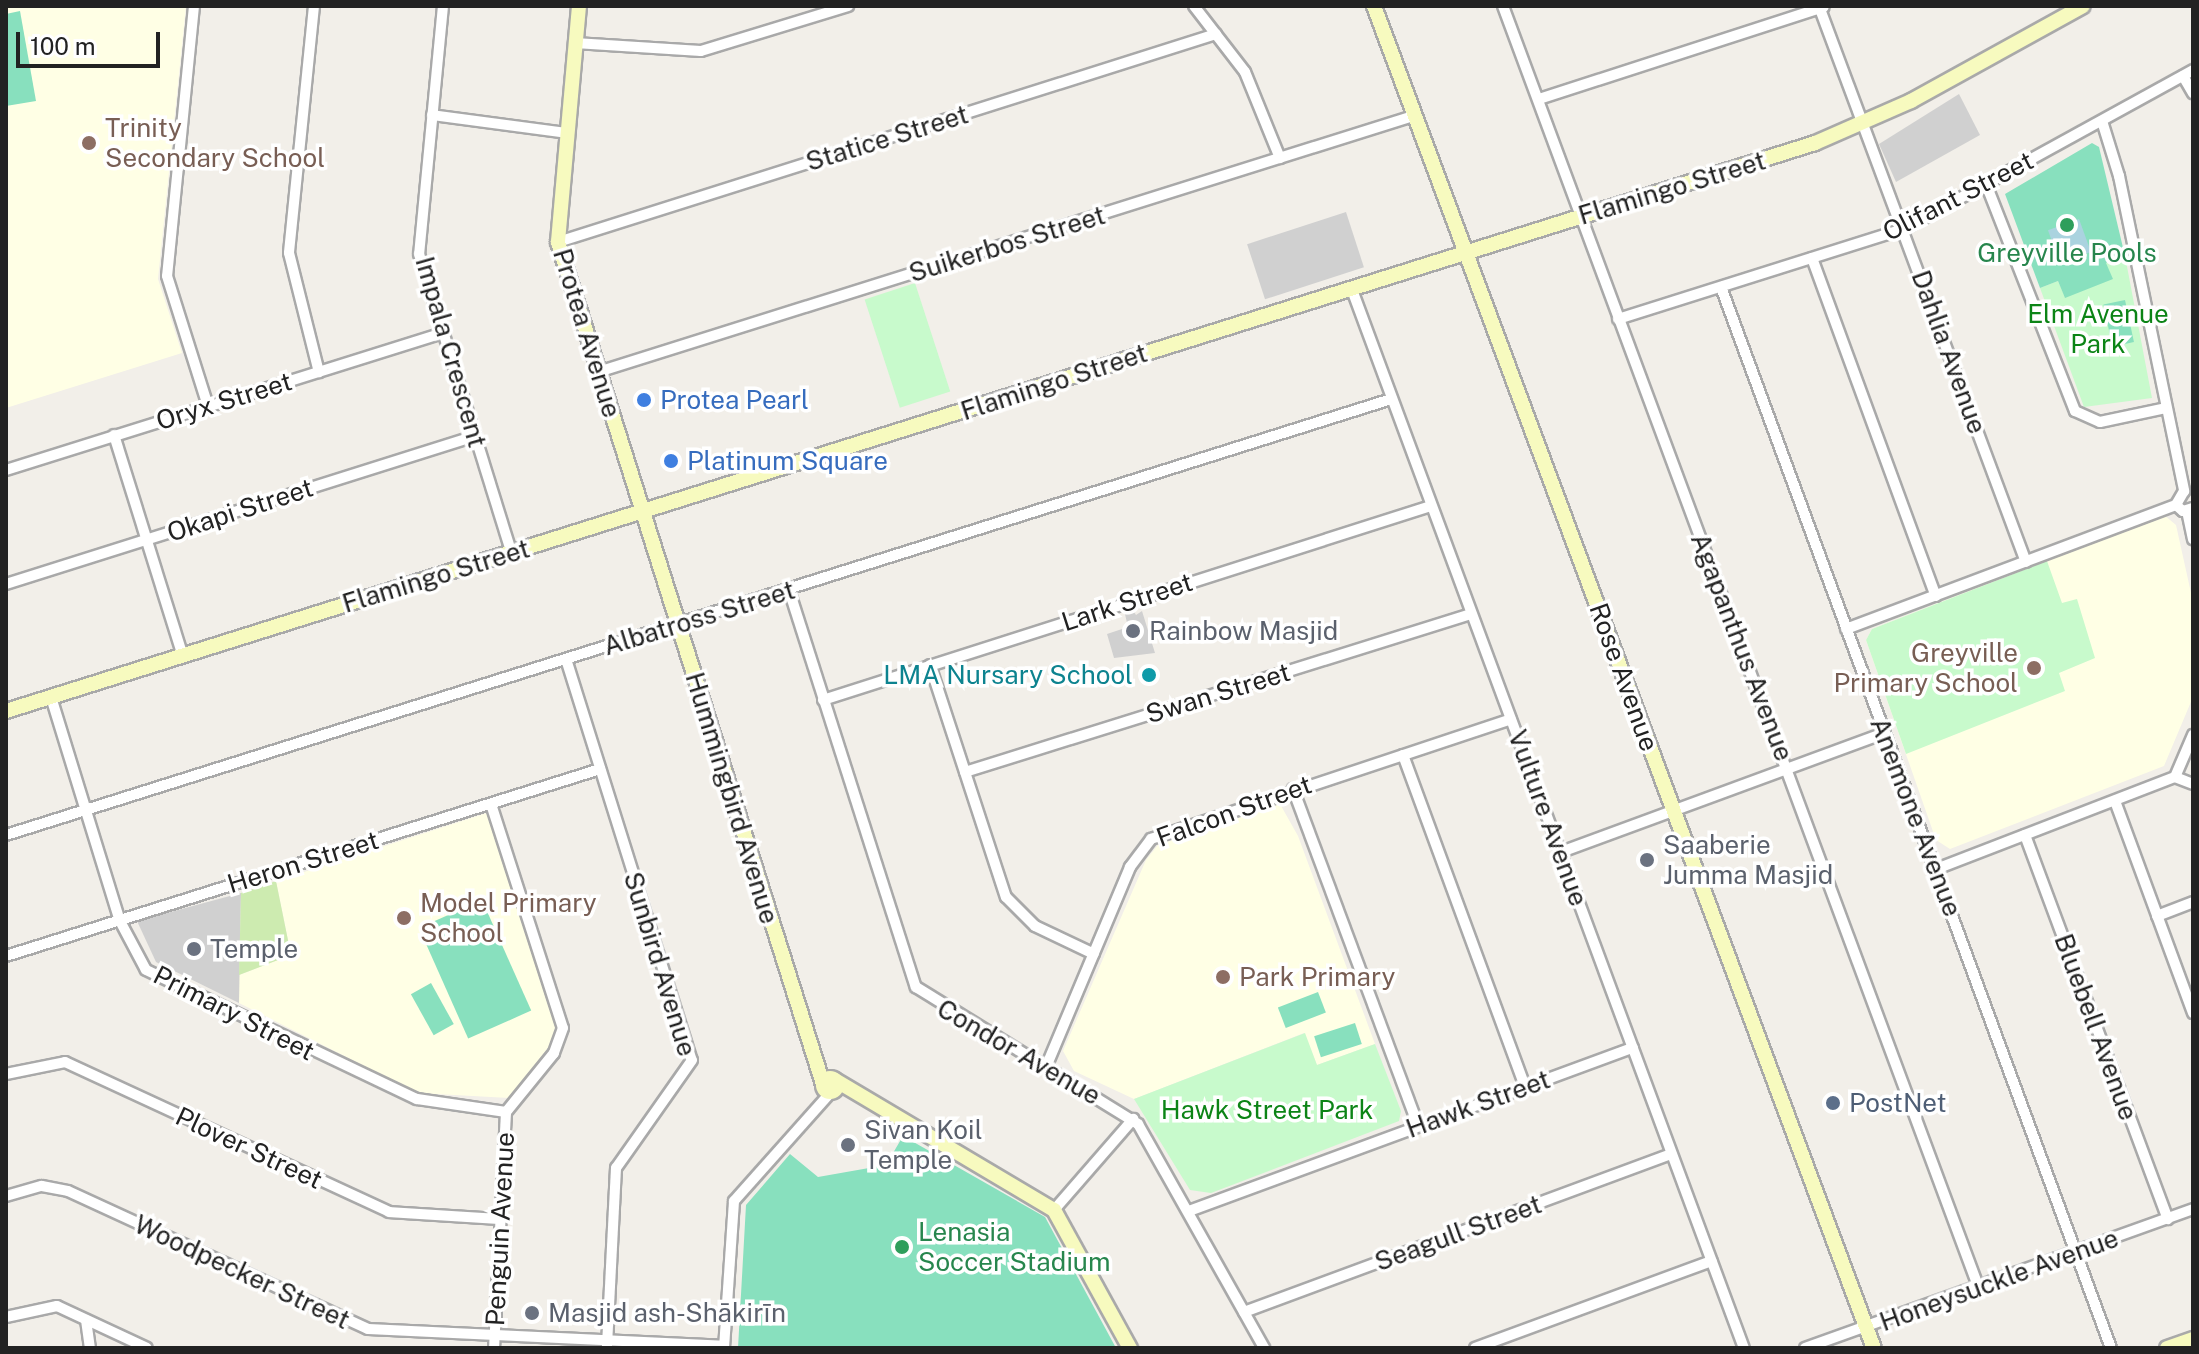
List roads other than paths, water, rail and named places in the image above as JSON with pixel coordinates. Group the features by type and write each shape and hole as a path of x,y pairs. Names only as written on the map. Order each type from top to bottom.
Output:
{"street":[{"path":"194,6 167,276 208,406"},
{"path":"314,6 289,253 319,372"},
{"name":"Impala Crescent","path":"443,6 419,254 511,551"},
{"name":"Protea Avenue","path":"579,6 558,242 644,512"},
{"path":"575,43 701,51 848,6"},
{"path":"1194,6 1245,72 1280,158"},
{"name":"Rose Avenue","path":"1374,6 1874,1348"},
{"name":"Agapanthus Avenue","path":"1503,6 1979,1289"},
{"name":"Flamingo Street","path":"6,711 644,512 1465,249 1581,217 1864,124 2083,6"},
{"path":"1539,99 1822,7"},
{"name":"Dahlia Avenue","path":"1822,7 2026,562"},
{"name":"Statice Street","path":"558,242 1216,34"},
{"path":"2188,73 2193,93"},
{"name":"Olifant Street","path":"1618,319 1904,229 2188,73"},
{"path":"432,115 567,133"},
{"name":"Suikerbos Street","path":"598,372 1416,115"},
{"path":"1846,629 2176,505 2189,492 2166,408 2119,176 2102,121"},
{"path":"1986,184 2075,411 2100,422 2166,408"},
{"path":"1812,258 1936,596"},
{"name":"Vulture Avenue","path":"1351,287 1744,1348"},
{"name":"Anemone Avenue","path":"1721,287 2111,1348"},
{"name":"Oryx Street","path":"6,470 442,333"},
{"name":"Albatross Street","path":"6,835 1391,399"},
{"path":"114,435 183,656"},
{"name":"Okapi Street","path":"6,584 475,436"},
{"path":"2176,505 2190,510 2193,539"},
{"name":"Lark Street","path":"823,700 1431,506"},
{"name":"Hummingbird Avenue","path":"644,512 812,1050 830,1085"},
{"name":"Condor Avenue","path":"789,590 913,981 933,1003 1133,1119 1189,1211 1264,1348"},
{"name":"Swan Street","path":"965,772 1471,614"},
{"name":"Sunbird Avenue","path":"566,659 692,1060 616,1168 608,1344"},
{"path":"930,665 1010,904 1035,926 1094,954"},
{"name":"Primary Street","path":"51,697 120,921 140,964 182,991 417,1099 506,1112"},
{"name":"Falcon Street","path":"1046,1067 1145,844 1164,831 1511,719"},
{"path":"1561,852 1884,733"},
{"path":"2175,777 2193,735"},
{"path":"1403,755 1525,1086"},
{"name":"Heron Street","path":"6,956 600,769"},
{"path":"1936,869 2175,777 2193,784"},
{"path":"1293,789 1418,1126"},
{"path":"2115,801 2192,1008"},
{"name":"Penguin Avenue","path":"491,804 563,1028 554,1053 506,1112 498,1219 494,1348"},
{"name":"Bluebell Avenue","path":"2025,835 2168,1219"},
{"path":"2157,916 2193,902"},
{"name":"Hawk Street","path":"1189,1211 1633,1048"},
{"name":"Plover Street","path":"6,1074 65,1062 389,1212 498,1219"},
{"path":"724,1347 734,1201 815,1108 830,1085 866,1098 1054,1210 1130,1348"},
{"path":"1054,1210 1133,1119"},
{"name":"Seagull Street","path":"1244,1312 1671,1154"},
{"name":"Woodpecker Street","path":"6,1196 42,1186 68,1191 357,1326 608,1344 724,1347"},
{"name":"Honeysuckle Avenue","path":"1805,1348 1979,1289 2193,1209"},
{"path":"1475,1348 1711,1261"},
{"path":"6,1317 51,1305 147,1348"},
{"path":"86,1320 90,1348"},
{"path":"2167,1348 2193,1339"}],"water":[{"path":"2079,219 2091,252 2060,263 2048,230"}],"place":[{"name":"Trinity Secondary School","path":"89,143"},
{"name":"Greyville Pools","path":"2067,225"},
{"name":"Protea Pearl","path":"644,400"},
{"name":"Platinum Square","path":"671,461"},
{"name":"Rainbow Masjid","path":"1133,631"},
{"name":"Greyville Primary School","path":"2034,668"},
{"name":"LMA Nursary School","path":"1149,675"},
{"name":"Saaberie Jumma Masjid","path":"1647,860"},
{"name":"Model Primary School","path":"404,918"},
{"name":"Temple","path":"194,949"},
{"name":"Park Primary","path":"1223,977"},
{"name":"PostNet","path":"1833,1103"},
{"name":"Sivan Koil Temple","path":"848,1145"},
{"name":"Lenasia Soccer Stadium","path":"902,1247"},
{"name":"Masjid ash-Shākirīn","path":"532,1313"}],"park label":[{"name":"Elm Avenue Park","path":"2098,329"},
{"name":"Hawk Street Park","path":"1267,1110"}]}
